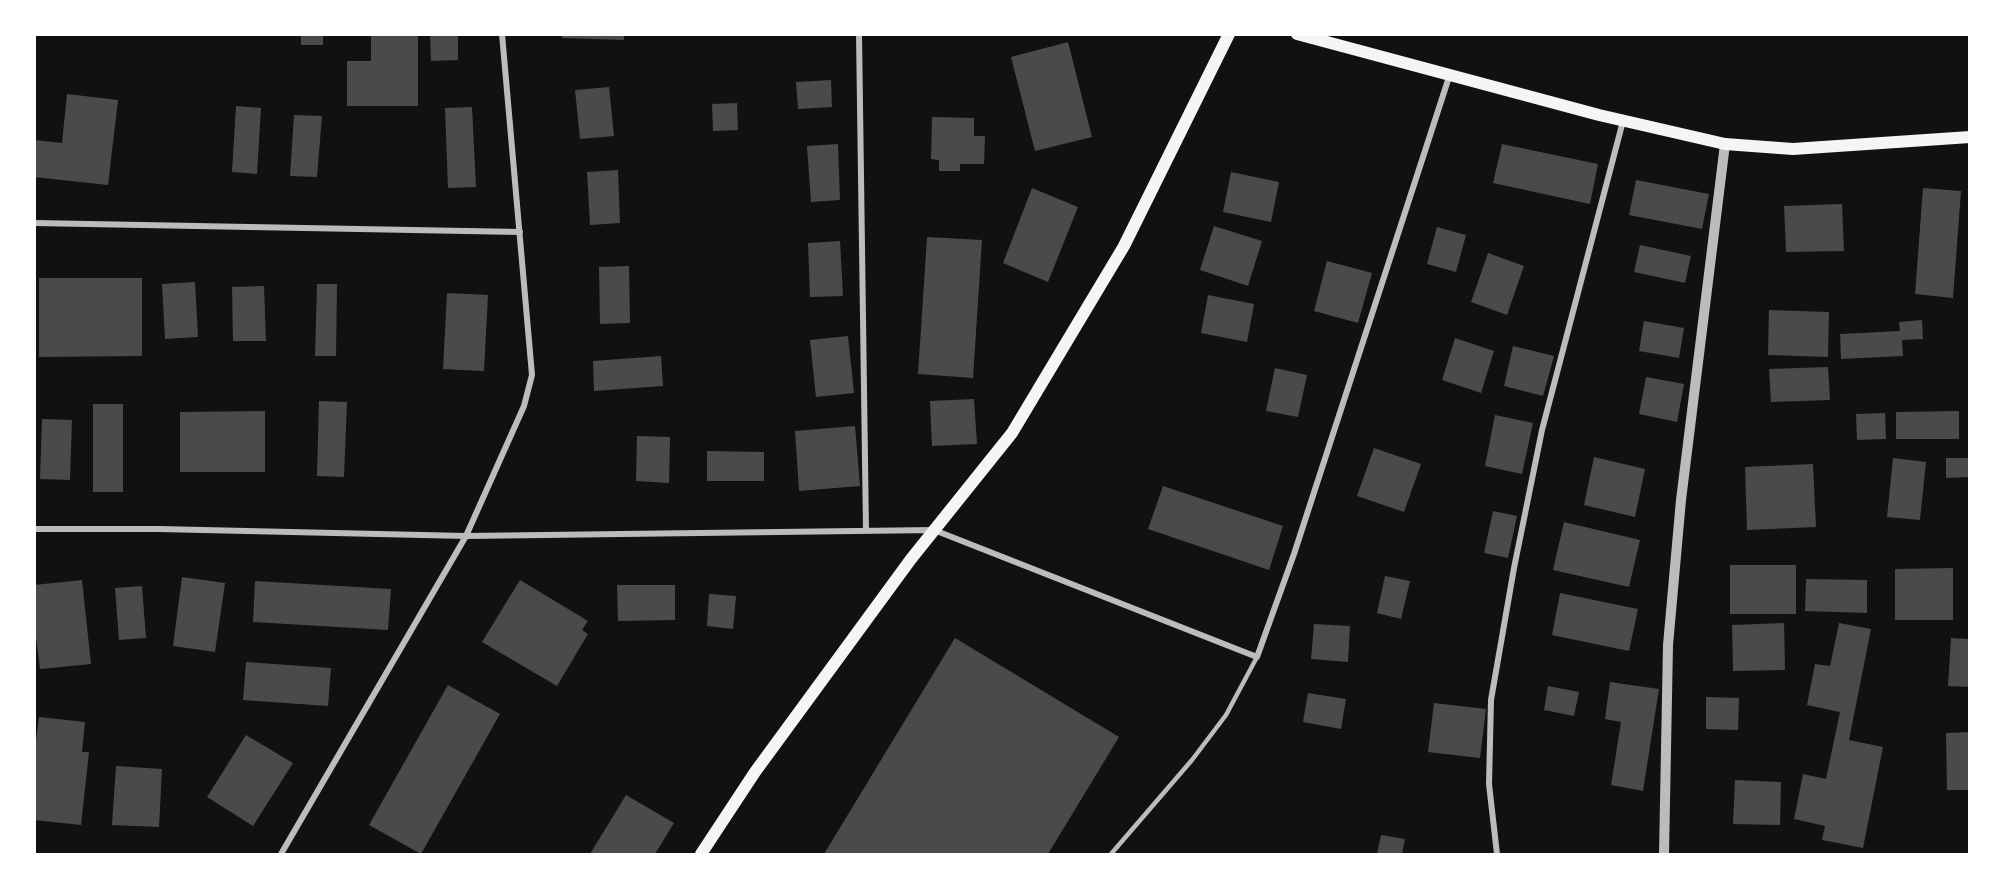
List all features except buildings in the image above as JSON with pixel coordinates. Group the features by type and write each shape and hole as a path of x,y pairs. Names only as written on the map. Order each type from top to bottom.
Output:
{"main road":[{"path":"702,855 755,772 934,530 1012,433 1118,256 1229,34"},
{"path":"1297,34 1449,77 1725,144 1793,148 1970,137"}],"street":[{"path":"281,855 466,536 524,406 532,375 502,34"},
{"path":"859,34 866,531"},
{"path":"34,529 159,529 466,536 934,530 1257,657 1294,554 1449,77"},
{"path":"1497,855 1489,784 1491,700 1498,656 1542,430 1623,121"},
{"path":"1664,855 1668,645 1683,488 1725,144"},
{"path":"34,223 520,232"}],"lane":[{"path":"1111,855 1192,760 1226,715 1257,657"}]}
